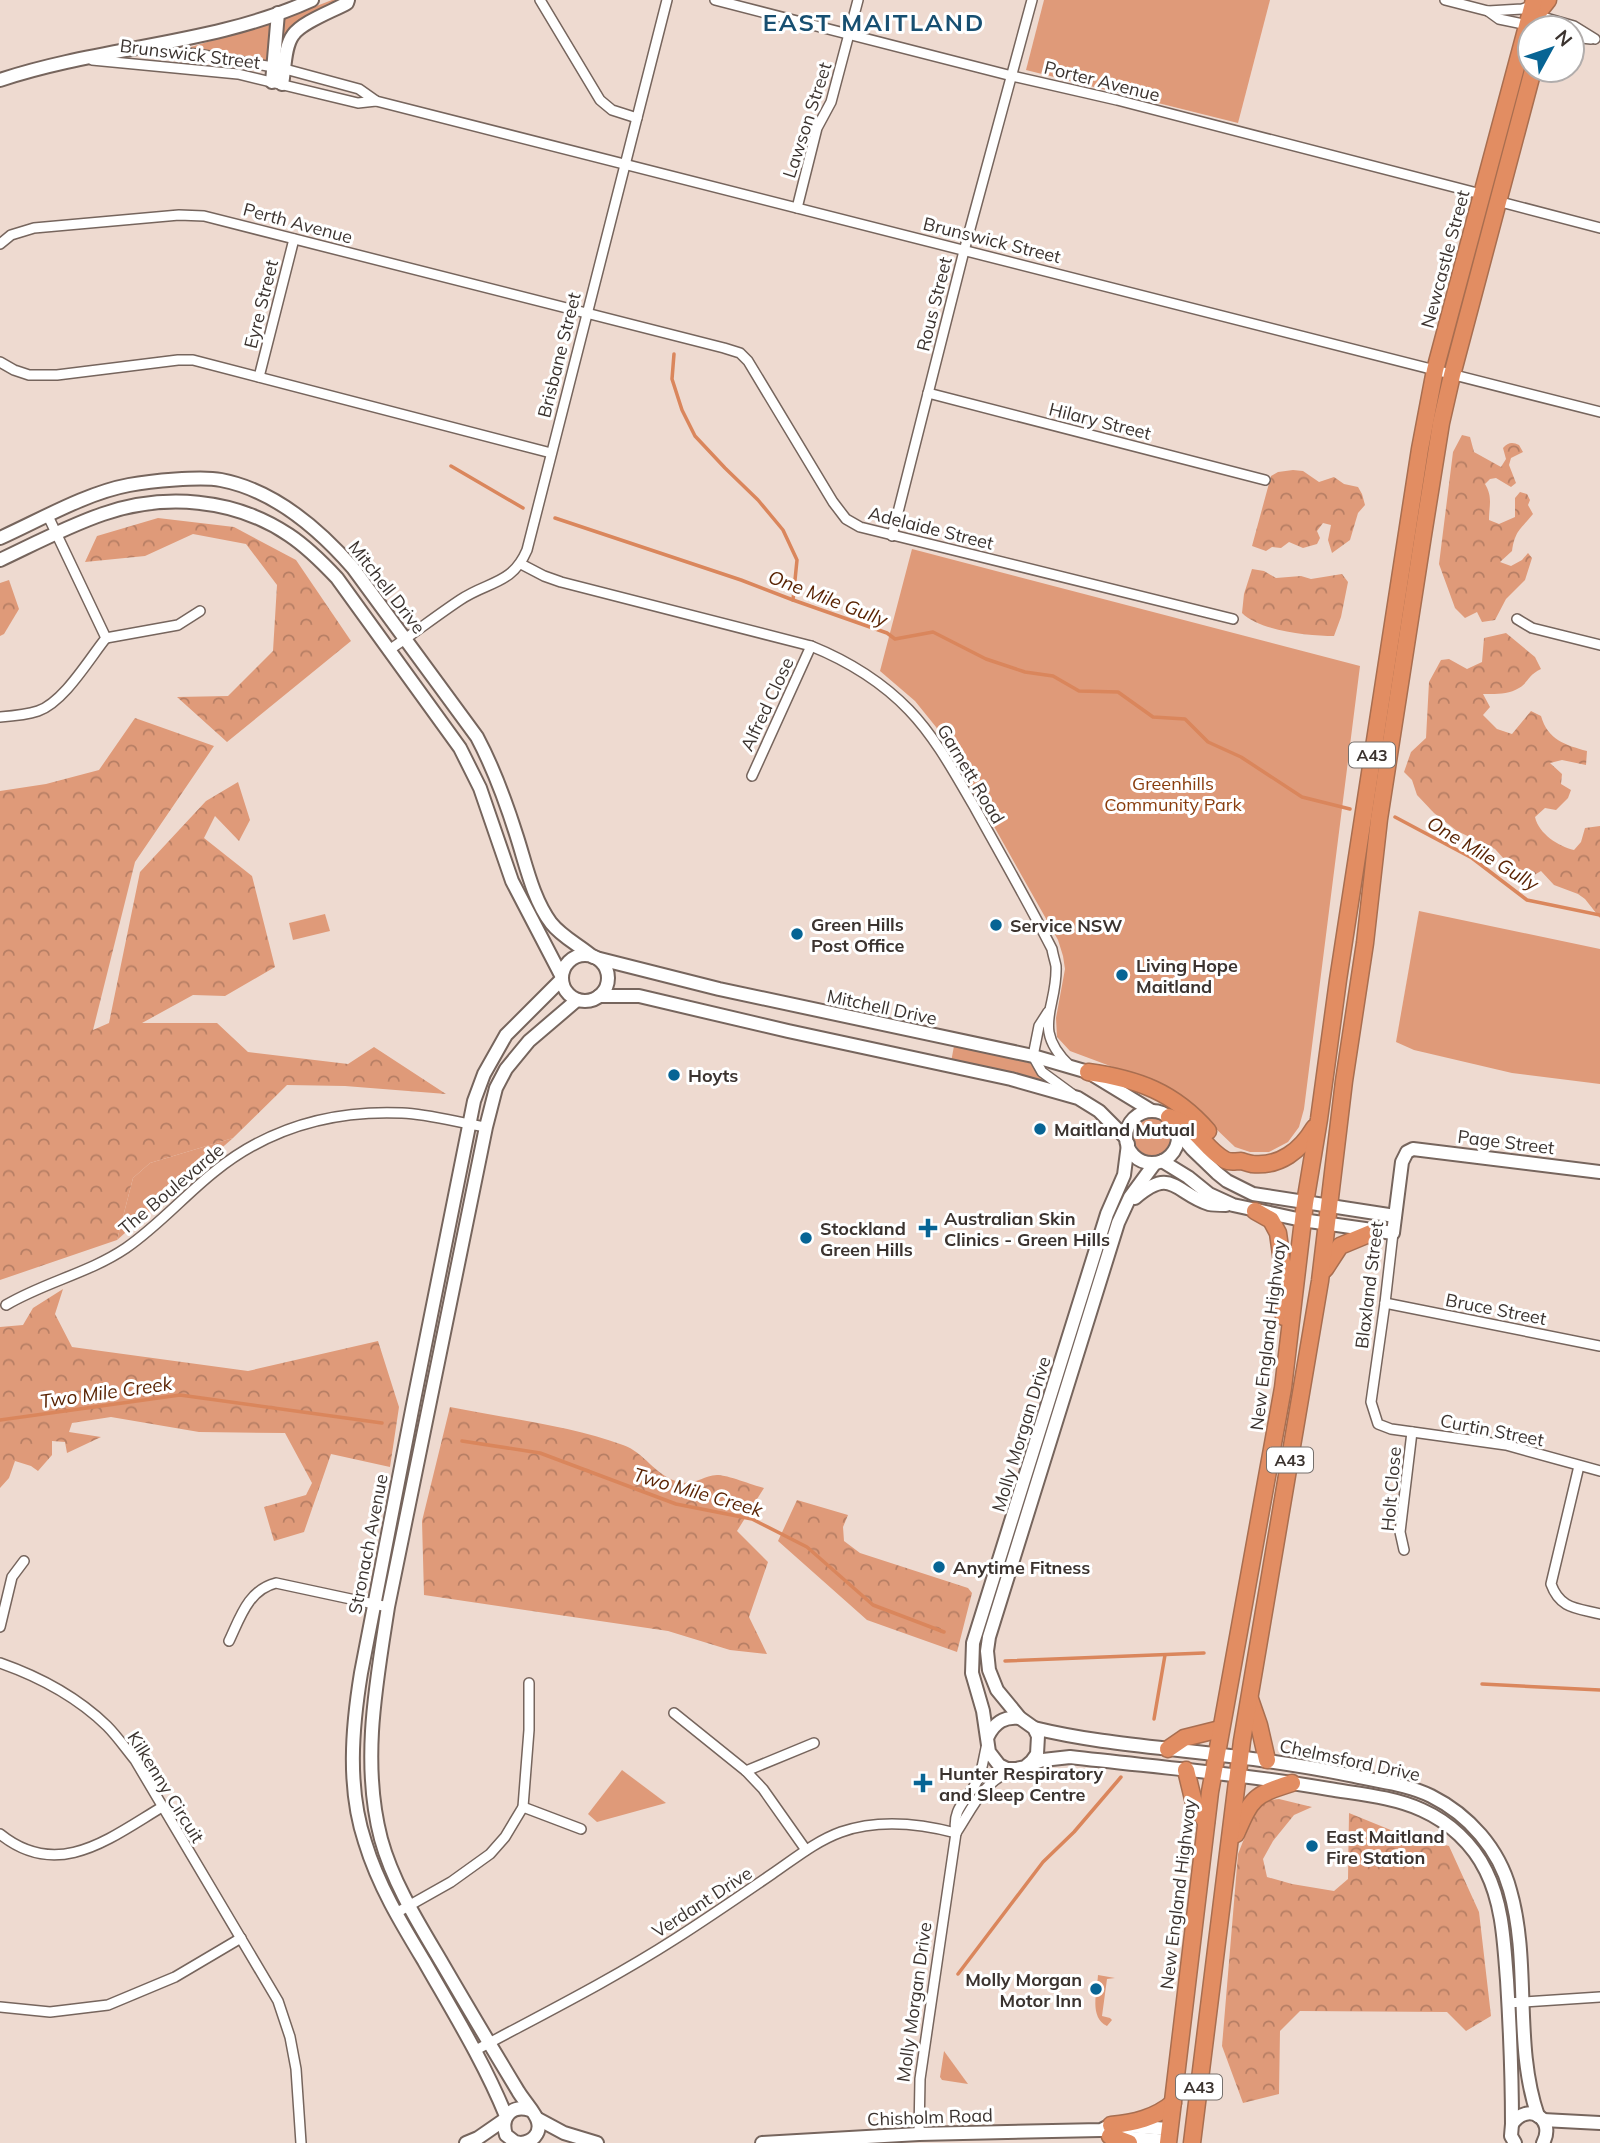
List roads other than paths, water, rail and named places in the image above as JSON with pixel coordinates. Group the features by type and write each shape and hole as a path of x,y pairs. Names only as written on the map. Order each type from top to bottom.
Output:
{"highway":[{"name":"Newcastle Street","path":"1406,531 1435,370 1481,194 1517,84"},
{"name":"Newcastle Street","path":"1330,1206 1379,819 1441,423 1529,84"},
{"name":"New England Highway","path":"1172,2138 1172,2103 1213,1773 1281,1401 1304,1203 1319,1119 1406,531"},
{"path":"1088,1072 1132,1080 1168,1097 1191,1113 1240,1161"},
{"path":"1173,1124 1184,1122 1228,1162 1260,1164 1283,1159 1296,1152 1319,1119"},
{"name":"A43","path":"1192,2143 1237,1776 1320,1281 1330,1206"},
{"path":"1255,1211 1271,1220 1278,1233 1283,1269 1281,1289 1287,1350"},
{"path":"1320,1281 1340,1246 1376,1231"},
{"path":"1249,1697 1259,1724 1267,1760"},
{"path":"1168,1748 1184,1738 1220,1729"},
{"path":"1186,1770 1195,1803 1206,1822"},
{"path":"1227,1853 1253,1800 1268,1791 1292,1783"},
{"path":"1172,2138 1185,2119 1206,2031"},
{"path":"1107,2131 1149,2118 1172,2103"},
{"path":"1107,2131 1129,2143"}],"main road":[{"path":"83,59 218,30 312,0"},
{"path":"279,68 293,34 348,0"},
{"path":"277,83 278,13"},
{"name":"Brunswick Street","path":"0,80 83,59"},
{"name":"Mitchell Drive","path":"0,538 91,497 128,485 219,480 263,494 304,521 353,568 458,709 492,766 529,876 547,916 561,934 594,957 719,989 1071,1066 1088,1072 1152,1111"},
{"name":"Mitchell Drive","path":"0,560 101,514 131,505 168,500 231,508 289,534 314,554 337,578 444,724 472,771 512,881 562,978"},
{"path":"580,956 594,957 603,964 608,976 605,990 587,1001 577,1000 567,992 562,978 564,969 572,959 580,956"},
{"name":"Stronach Avenue","path":"534,2114 489,2042 393,1873 381,1840 370,1758 381,1606 469,1124 484,1074 495,1053 514,1027 541,1003 562,978"},
{"path":"599,996 639,996 1011,1079 1078,1098 1100,1111 1127,1141 1134,1155 1141,1160 1158,1162 1188,1177 1209,1194 1233,1205 1302,1220 1393,1233"},
{"name":"Stronach Avenue","path":"505,2118 475,2050 380,1883 364,1841 358,1814 354,1762 355,1716 496,1088 506,1069 528,1041 577,1000"},
{"path":"1127,1141 1129,1125 1135,1117 1152,1111 1164,1113 1205,1163 1227,1181 1253,1194 1395,1216"},
{"path":"1158,1162 1173,1152 1176,1146 1178,1138 1173,1124"},
{"name":"Molly Morgan Drive","path":"988,1740 972,1673 973,1643 1100,1233 1124,1175 1127,1141"},
{"name":"Page Street","path":"1408,1152 1419,1148 1600,1172"},
{"name":"Blaxland Street","path":"1393,1233 1402,1162 1408,1152"},
{"name":"Molly Morgan Drive","path":"1034,1728 1020,1718 997,1690 991,1678 987,1651 989,1637 1123,1210 1137,1186 1158,1162"},
{"path":"1123,1210 1144,1189 1156,1183 1168,1182 1210,1204 1233,1205"},
{"path":"1020,1718 1004,1719 997,1723 988,1740 993,1760 999,1765 1021,1768 1032,1761 1039,1745 1034,1728"},
{"name":"Chelmsford Drive","path":"1034,1728 1072,1737 1267,1760 1412,1789 1445,1804 1474,1827 1496,1856 1510,1889 1517,1926 1531,2095 1547,2130 1545,2139"},
{"name":"Chelmsford Drive","path":"1021,1768 1042,1760 1070,1757 1213,1773 1379,1798 1420,1809 1436,1817 1465,1841 1487,1872 1499,1908 1508,2003 1511,2136 1515,2143"},
{"path":"466,2143 478,2138 514,2109 525,2108 564,2133 597,2143"},
{"path":"1512,2124 1527,2113 1541,2118 1600,2123"},
{"path":"505,2118 503,2125 506,2134 520,2143 531,2140 538,2131 534,2114"},
{"path":"1545,2139 1583,2123"},
{"name":"Chisholm Road","path":"762,2143 919,2134 1107,2131 1172,2138"}],"street":[{"path":"540,0 600,100 612,110 637,118"},
{"name":"Brisbane Street","path":"521,564 527,550 667,0"},
{"name":"Porter Avenue","path":"715,0 1481,194"},
{"name":"Lawson Street","path":"797,208 817,128 831,102 858,0"},
{"name":"Rous Street","path":"892,536 964,251 1032,0"},
{"path":"1445,0 1488,11 1516,25"},
{"path":"1488,11 1522,9 1541,1"},
{"name":"Brunswick Street","path":"128,49 197,54 279,68 359,89 376,101 1600,412"},
{"name":"Brunswick Street","path":"83,59 213,71 358,103 376,101"},
{"path":"1497,201 1600,228"},
{"name":"Perth Avenue","path":"0,244 11,235 34,228 179,215 204,216 586,314"},
{"name":"Eyre Street","path":"259,377 294,239"},
{"name":"Adelaide Street","path":"586,314 740,353 756,372 833,502 846,519 860,527 1233,619"},
{"path":"0,362 29,375 57,375 192,360 551,453"},
{"name":"Hilary Street","path":"928,393 1265,480"},
{"path":"47,516 106,638"},
{"path":"389,650 468,595 499,582 521,564"},
{"name":"Garnett Road","path":"521,564 561,582 811,646 844,659 876,680 908,708 929,732 994,841 1052,949 1056,965 1048,1012 1051,1040 1054,1048 1071,1066"},
{"path":"0,717 20,716 46,708 60,696 106,638 178,625 200,611"},
{"path":"1517,619 1532,628 1600,645"},
{"name":"Alfred Close","path":"752,775 811,646"},
{"name":"Garnett Road","path":"1033,1056 1039,1026 1048,1012"},
{"path":"1033,1056 1042,1072 1078,1098"},
{"name":"The Boulevarde","path":"6,1305 30,1291 85,1271 126,1248 150,1230 216,1170 244,1150 278,1133 316,1120 352,1113 405,1113 486,1127"},
{"name":"Blaxland Street","path":"1378,1424 1371,1402 1393,1233"},
{"name":"Bruce Street","path":"1385,1303 1600,1346"},
{"name":"Curtin Street","path":"1378,1424 1391,1429 1506,1445 1600,1471"},
{"name":"Holt Close","path":"1404,1549 1400,1532 1412,1432"},
{"path":"1579,1466 1551,1584 1555,1597 1566,1605 1600,1614"},
{"path":"0,1627 12,1577 24,1561"},
{"path":"229,1641 244,1608 258,1591 276,1583 381,1606"},
{"name":"Kilkenny Circuit","path":"0,1663 32,1674 71,1695 108,1727 135,1760 278,2001 290,2037 296,2069 301,2143"},
{"path":"396,1913 451,1882 490,1854 505,1837 523,1807 529,1730 529,1683"},
{"path":"674,1713 746,1771 763,1789 806,1850"},
{"name":"Molly Morgan Drive","path":"919,2134 920,2078 956,1833 953,1821 980,1776 988,1740"},
{"path":"746,1771 814,1743"},
{"name":"Molly Morgan Drive","path":"956,1833 985,1788 1002,1774 1021,1768"},
{"path":"0,1834 23,1848 49,1856 75,1854 100,1844 162,1807"},
{"path":"523,1807 580,1829"},
{"name":"Verdant Drive","path":"475,2050 644,1959 806,1850 838,1833 891,1823 932,1826 956,1833"},
{"path":"0,2007 50,2012 108,2005 175,1977 241,1938"},
{"path":"1508,2003 1600,1997"}],"waterway":[{"path":"674,354 672,379 682,410 695,436 758,500 783,530 797,560 793,600"},
{"name":"One Mile Gully","path":"451,466 523,508"},
{"name":"One Mile Gully","path":"555,518 741,580 887,633 895,639 933,632 986,659 1025,672 1053,676 1079,691 1118,692 1153,717 1185,719 1208,742 1241,757 1302,797 1350,809"},
{"name":"One Mile Gully","path":"1395,817 1472,858 1527,900 1600,915"},
{"name":"Two Mile Creek","path":"0,1420 180,1395 382,1423"},
{"name":"Two Mile Creek","path":"462,1441 540,1453 676,1504 752,1519 807,1547 873,1605 944,1632"},
{"name":"Two Mile Creek","path":"1005,1661 1204,1653"},
{"path":"1154,1719 1165,1655"},
{"name":"Two Mile Creek","path":"1482,1684 1600,1690"},
{"path":"958,1974 1043,1862 1074,1832 1121,1777"}],"place":[{"name":"Service NSW","path":"996,925"},
{"name":"Green Hills Post Office","path":"797,934"},
{"name":"Living Hope Maitland","path":"1122,975"},
{"name":"Hoyts","path":"674,1075"},
{"name":"Maitland Mutual","path":"1040,1129"},
{"name":"Australian Skin Clinics - Green Hills","path":"928,1228"},
{"name":"Stockland Green Hills","path":"806,1238"},
{"name":"Anytime Fitness","path":"939,1567"},
{"name":"Hunter Respiratory and Sleep Centre","path":"923,1783"},
{"name":"East Maitland Fire Station","path":"1312,1846"},
{"name":"Molly Morgan Motor Inn","path":"1096,1989"}],"district":[{"name":"EAST MAITLAND","path":"874,22"}],"park label":[{"name":"Greenhills Community Park","path":"1173,793"}]}
